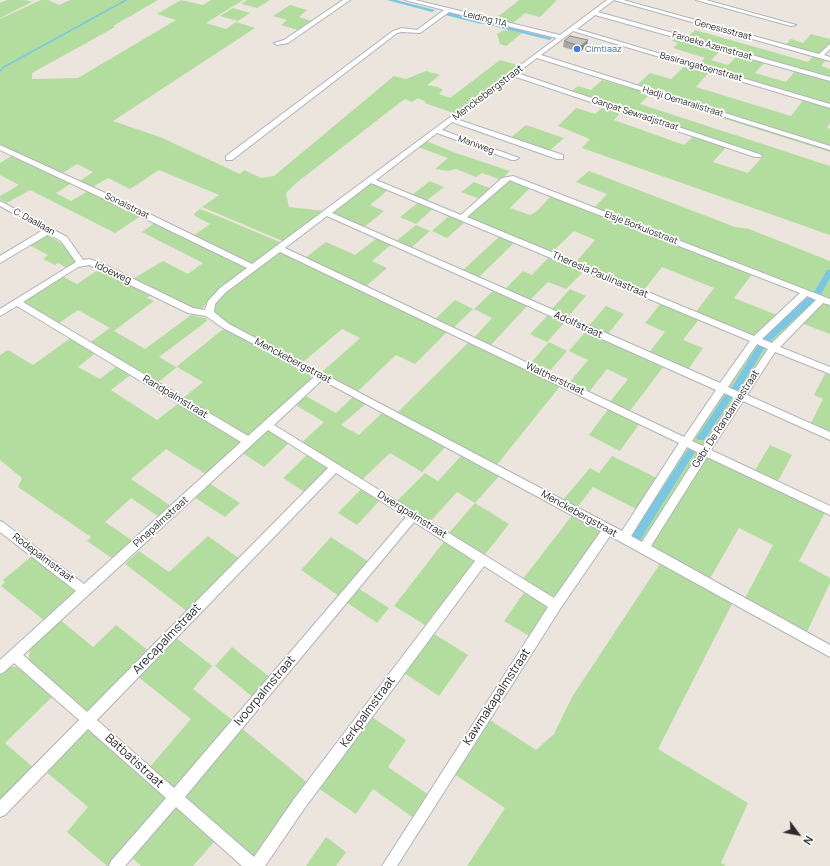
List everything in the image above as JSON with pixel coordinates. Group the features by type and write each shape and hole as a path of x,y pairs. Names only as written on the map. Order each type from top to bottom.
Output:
{"street":[{"path":"277,43 286,42 347,0"},
{"name":"Leiding 11A","path":"408,0 446,11 562,38"},
{"name":"Menckebergstraat","path":"611,0 217,296 211,303 209,313 226,326 742,601 830,651"},
{"name":"Genesisstraat","path":"617,0 830,59"},
{"path":"699,0 793,25"},
{"path":"712,0 718,2"},
{"path":"228,158 395,32 402,30 418,32 446,11"},
{"name":"Faroeke Azemstraat","path":"594,13 830,79"},
{"name":"Basirangatoenstraat","path":"572,30 830,106"},
{"path":"820,56 830,46"},
{"name":"Hadji Oemaralistraat","path":"537,56 830,148"},
{"name":"Ganpat Sewradjstraat","path":"512,74 758,155"},
{"path":"451,120 560,157"},
{"name":"Maniweg","path":"438,131 515,158"},
{"name":"Sonalstraat","path":"0,147 122,204 253,268"},
{"name":"Elsje Borkulostraat","path":"462,218 505,180 510,178 826,300"},
{"name":"Theresia Paulinastraat","path":"370,180 830,371"},
{"name":"C. Daallaan","path":"0,203 64,239 81,263"},
{"name":"Adolfstraat","path":"326,213 830,436"},
{"path":"0,260 49,230"},
{"name":"Waltherstraat","path":"279,248 830,511"},
{"name":"Idoeweg","path":"0,313 81,263 89,262 98,265 191,312 209,313"},
{"name":"Gebr. De Randamiestraat","path":"623,538 721,388 755,340 806,292"},
{"name":"Gebr. De Randamiestraat","path":"643,549 773,348 826,300"},
{"name":"Randpalmstraat","path":"17,302 249,442"},
{"name":"Pinapalmstraat","path":"0,668 321,376"},
{"name":"Dwergpalmstraat","path":"267,425 556,605"},
{"name":"Arecapalmstraat","path":"0,810 335,467"},
{"name":"Ivoorpalmstraat","path":"116,866 252,708 413,516"},
{"name":"Rodepalmstraat","path":"0,526 85,591"},
{"name":"Kawmakapalmstraat","path":"389,866 556,605 608,530"},
{"name":"Kerkpalmstraat","path":"256,866 298,804 315,784 483,560"},
{"name":"Batbatistraat","path":"14,656 253,866"}],"green space":[{"path":"7,0 25,0 32,2 0,18 0,3"},
{"path":"41,0 48,0 59,5 70,0 158,0 113,26 115,27 32,73 32,79 78,78 176,20 157,14 181,0 203,5 211,0 243,0 206,23 226,29 236,22 255,28 113,121 160,137 240,174 244,170 261,178 274,176 394,76 406,79 426,71 440,75 427,85 438,87 443,90 439,94 450,98 500,60 521,66 456,114 425,103 426,102 418,98 412,102 405,99 295,184 286,193 289,207 325,211 285,242 202,207 219,195 159,170 130,189 108,178 91,188 78,182 93,172 77,164 61,174 0,145 0,19"},
{"path":"247,0 270,0 257,8 241,4"},
{"path":"519,0 557,0 540,17 525,13 512,24 492,19 503,13"},
{"path":"290,5 307,10 299,17 315,22 301,31 281,25 287,20 273,16"},
{"path":"233,8 250,13 238,21 220,16"},
{"path":"509,30 522,33 506,46 500,44 497,34 502,31"},
{"path":"695,30 808,62 814,55 827,59 821,66 830,69 830,78 686,38"},
{"path":"811,34 830,39 830,45 819,54 784,46 791,39 803,43"},
{"path":"677,37 722,49 711,60 728,65 739,54 766,61 755,73 786,82 796,70 830,80 830,105 697,65 705,58 673,48 678,43 672,41"},
{"path":"687,64 710,71 696,87 791,116 804,99 830,107 830,123 827,128 830,129 830,152 649,95 640,104 830,166 830,235 582,148 590,139 558,126 576,108 595,114 605,105 622,111 614,120 684,145 695,135 727,146 713,162 748,173 763,156 570,92 578,86 591,90 602,80 633,89 650,73 671,79"},
{"path":"526,125 564,138 548,152 509,139"},
{"path":"426,141 456,153 510,171 501,180 482,173 476,177 456,169 448,171 435,169 448,158 418,147"},
{"path":"13,155 72,183 56,193 71,201 88,191 141,216 115,233 30,190 7,203 0,199 0,196 19,185 0,175 0,163"},
{"path":"589,171 735,227 749,229 830,261 830,301 594,208 607,194 576,182"},
{"path":"511,179 532,186 510,208 530,215 537,211 553,194 753,273 734,298 777,315 753,338 695,313 714,288 662,267 643,291 575,263 595,240 574,231 551,253 466,216 502,183"},
{"path":"430,181 444,187 426,201 412,195"},
{"path":"474,182 492,189 480,199 461,192"},
{"path":"370,183 388,190 370,205 384,211 364,227 333,213 333,211"},
{"path":"419,202 434,208 416,224 400,217"},
{"path":"200,209 282,243 256,263 251,264 193,236 210,224 195,216 194,214"},
{"path":"450,215 465,222 447,238 432,231"},
{"path":"156,222 249,267 212,296 202,309 191,310 134,281 135,278 163,261 188,274 203,263 142,232"},
{"path":"416,225 430,231 411,248 396,241"},
{"path":"50,236 63,245 74,259 74,264 67,268 58,263 55,265 43,259 48,255 29,245"},
{"path":"500,236 515,242 478,278 462,271"},
{"path":"377,238 392,244 372,261 387,268 365,287 305,258 326,242 355,255"},
{"path":"281,252 448,331 415,364 396,355 358,391 322,372 360,338 342,329 303,362 220,319 214,312 213,307 219,296"},
{"path":"550,256 584,271 566,289 548,282 529,301 504,290 523,271 532,275"},
{"path":"101,268 152,294 147,298 154,301 114,331 145,349 191,315 206,318 207,321 159,357 176,367 222,330 232,331 308,371 311,379 309,383 247,439 182,399 203,382 177,367 156,384 89,343 110,328 78,310 58,324 22,303 62,276 77,284"},
{"path":"570,289 586,296 567,318 551,310"},
{"path":"494,290 528,305 489,347 473,339 492,318 474,309"},
{"path":"808,294 817,298 769,345 759,340"},
{"path":"455,300 473,309 452,329 434,320"},
{"path":"823,301 830,303 830,334 801,323"},
{"path":"661,303 699,319 683,340 703,348 687,371 648,354 665,332 645,323"},
{"path":"606,306 624,314 607,335 588,327"},
{"path":"549,314 566,321 547,342 530,334"},
{"path":"586,331 664,366 629,412 609,403 628,379 607,369 589,392 569,383 588,360 569,351"},
{"path":"72,337 97,352 78,367 100,379 118,365 133,373 111,390 157,420 180,402 244,441 207,475 166,449 131,479 171,506 159,517 131,498 105,522 133,541 113,559 87,541 91,537 18,487 22,478 0,460 0,355 8,350 33,365"},
{"path":"470,341 561,385 496,466 397,413"},
{"path":"549,342 567,351 547,374 529,365"},
{"path":"757,345 768,349 739,393 730,390 727,386"},
{"path":"826,372 830,373 830,434 810,425 823,399 814,395"},
{"path":"726,393 734,396 735,400 704,446 701,447 692,442 692,439 722,394"},
{"path":"304,395 336,413 355,395 368,402 341,425 359,435 384,411 447,445 422,472 390,453 362,480 301,443 324,422 294,404"},
{"path":"609,408 640,423 620,451 589,435"},
{"path":"269,430 290,442 264,467 241,452 265,431"},
{"path":"770,445 792,455 777,483 754,472"},
{"path":"689,447 698,453 698,456 642,544 631,539 629,534 685,448"},
{"path":"308,454 326,466 327,469 306,493 283,478"},
{"path":"463,454 500,475 475,503 457,492 430,522 397,501 425,473 438,481"},
{"path":"612,456 657,478 636,509 593,487 576,509 562,501 590,468 599,473"},
{"path":"708,456 826,511 799,561 830,578 830,583 806,634 744,600 773,545 739,528 708,582 651,550 650,542"},
{"path":"209,483 240,503 225,517 194,497"},
{"path":"363,487 382,498 357,525 338,513"},
{"path":"475,503 509,524 483,557 448,534"},
{"path":"574,513 599,530 600,533 559,593 555,596 551,596 522,580"},
{"path":"208,536 240,559 188,612 125,564 139,551 169,572"},
{"path":"331,537 369,562 339,596 301,570"},
{"path":"446,539 474,559 474,562 425,625 394,606"},
{"path":"33,555 76,593 46,622 1,586 5,582 3,580"},
{"path":"661,562 734,600 658,749 748,803 721,863 726,866 467,866 505,808 454,774 490,720 536,750 554,734 572,697"},
{"path":"358,588 389,608 377,623 346,602"},
{"path":"526,590 546,604 548,608 531,637 504,621"},
{"path":"59,619 93,647 116,625 150,652 91,710 86,711 32,663 29,658 30,648"},
{"path":"431,632 468,655 439,696 401,671"},
{"path":"175,637 212,666 193,689 235,722 177,787 173,787 149,768 191,719 137,676"},
{"path":"232,647 272,679 255,699 215,666"},
{"path":"10,666 21,668 53,696 5,743 34,768 0,803 0,673"},
{"path":"369,715 406,740 388,767 429,795 415,819 373,789 356,814 318,788"},
{"path":"239,726 309,784 257,856 252,857 190,803 185,793"},
{"path":"89,729 164,792 166,799 110,866 107,866 67,832 88,807 44,770 85,730"},
{"path":"175,807 214,842 193,866 141,866 130,856"},
{"path":"326,837 346,852 336,866 306,866"}],"water":[{"path":"472,18 552,38 550,40 470,20"}],"building":[{"path":"570,36 588,40 581,46 564,41"}],"waterway":[{"path":"0,71 4,67 126,0"},
{"path":"390,0 432,10"},
{"path":"447,14 481,22"},
{"path":"818,292 830,272"},
{"path":"765,341 810,300"},
{"path":"735,389 761,347"},
{"path":"701,438 729,396"},
{"path":"636,537 690,453"}],"place":[{"name":"Cimtiaaz","path":"577,49"}]}
